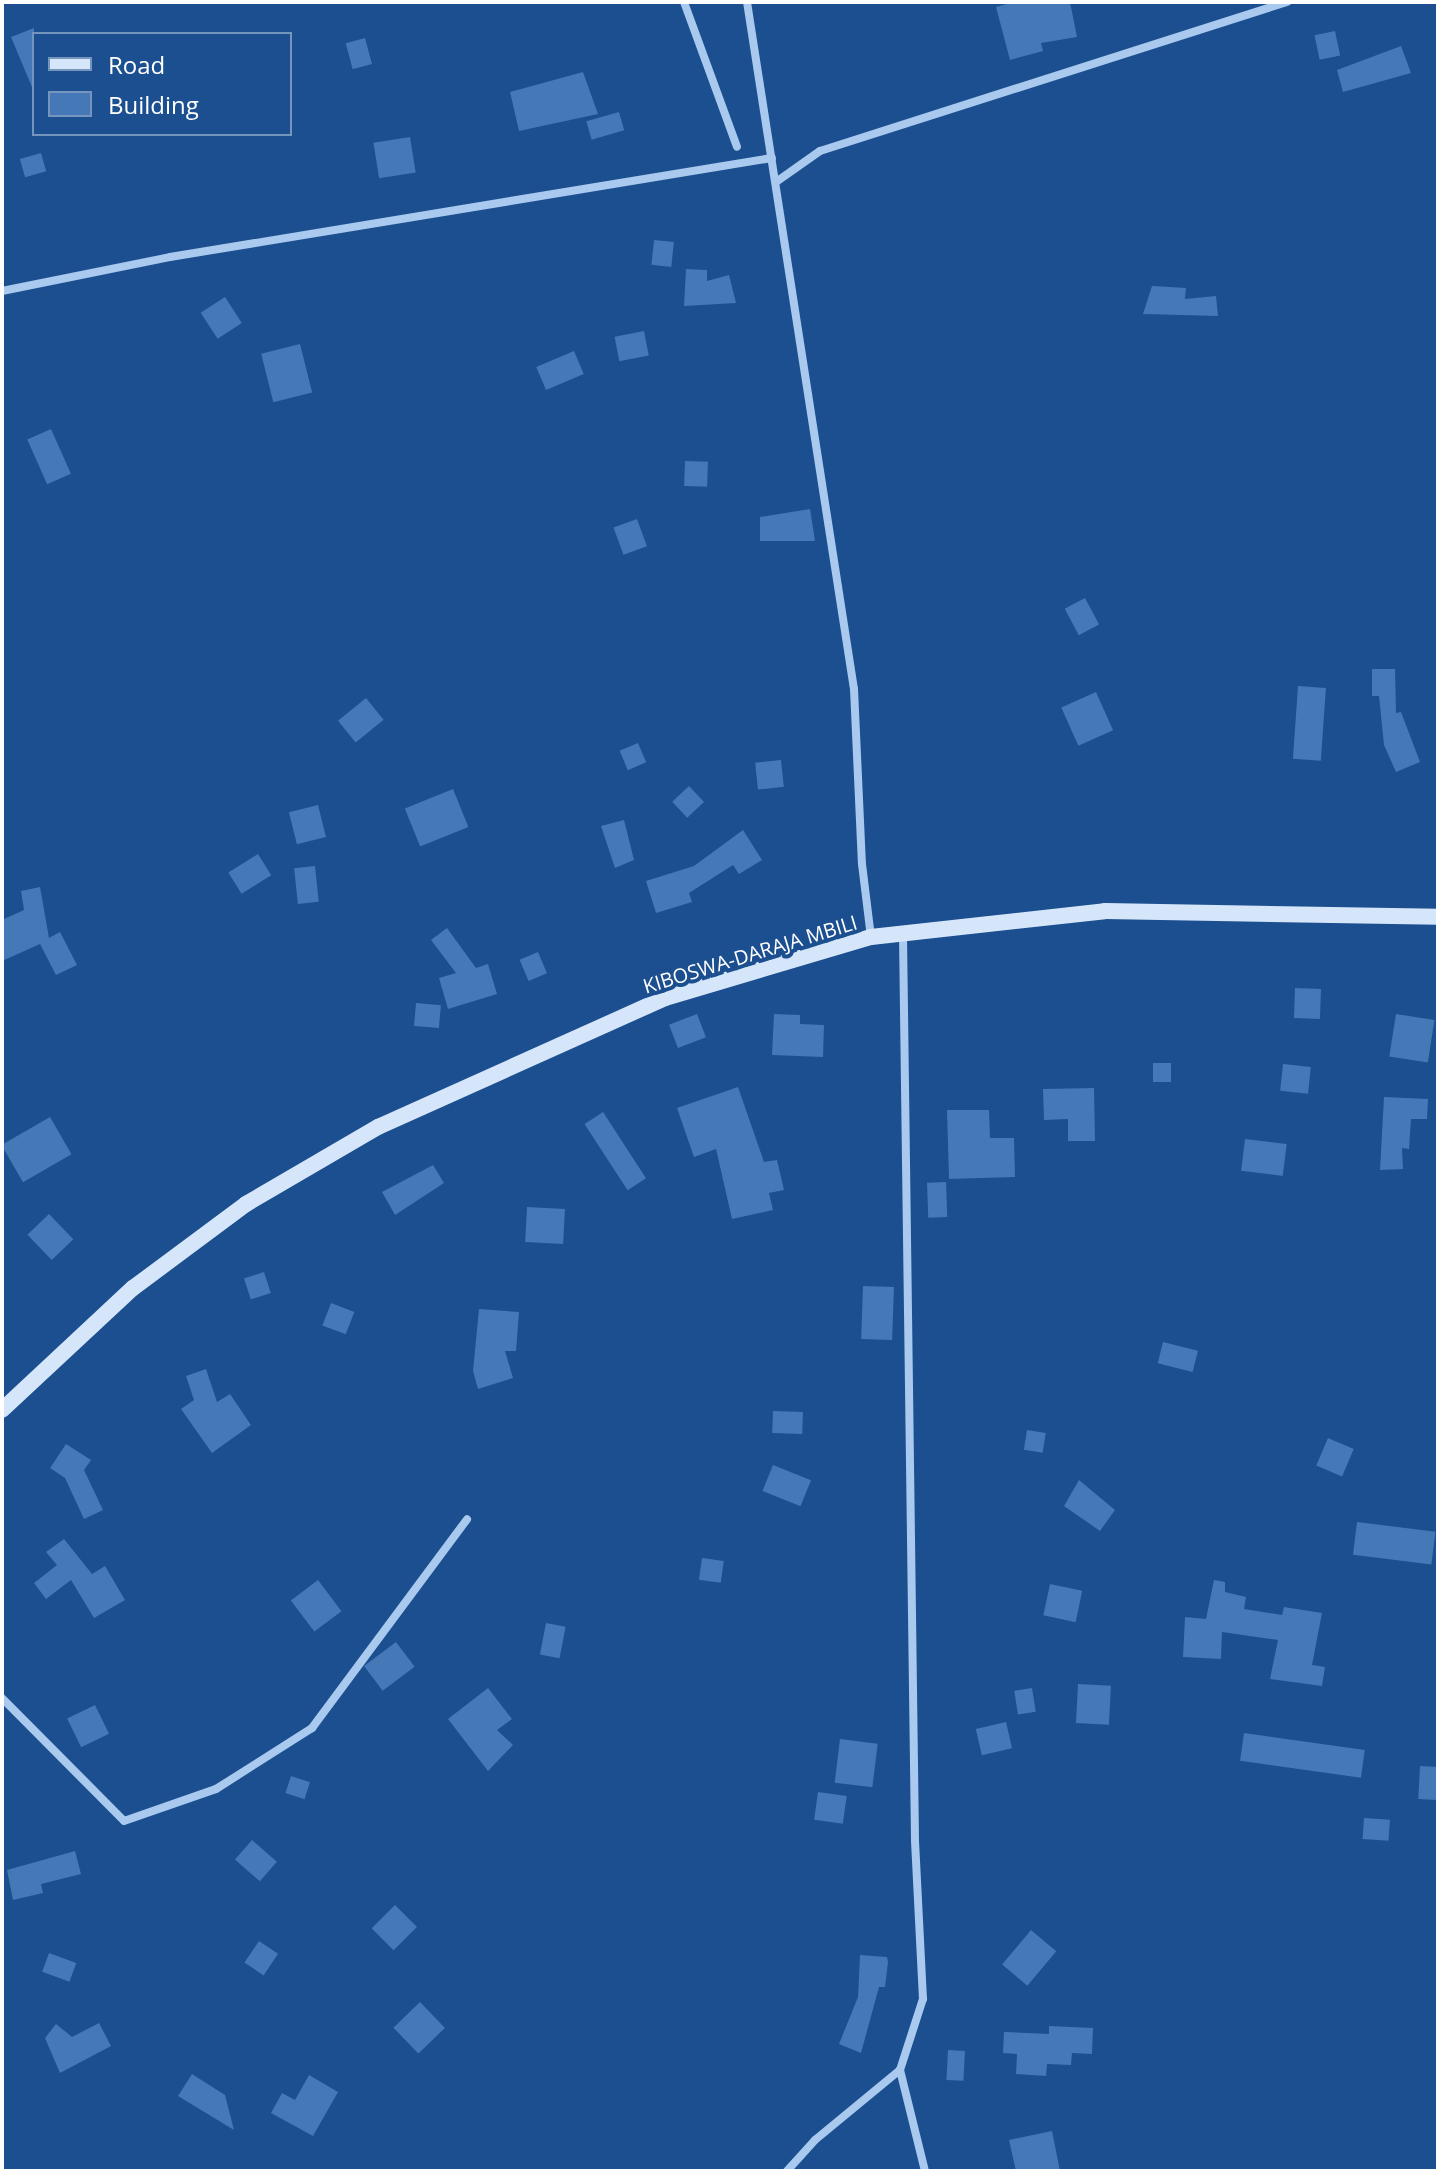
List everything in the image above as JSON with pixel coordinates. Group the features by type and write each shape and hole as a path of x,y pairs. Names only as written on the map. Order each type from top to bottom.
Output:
{"main road":[{"name":"KIBOSWA-DARAJA MBILI","path":"2,1410 170,1260 246,1204 378,1127 665,998 871,937 1105,911 1438,917"}],"street":[{"path":"684,2 737,147"},
{"path":"747,2 854,689 862,864 871,937"},
{"path":"776,182 820,151 1288,2"},
{"path":"2,291 170,257 772,158"},
{"path":"903,935 915,1840 923,1999 900,2070 925,2171"},
{"path":"2,1698 124,1821 216,1789 312,1728 467,1519"},
{"path":"787,2171 815,2140 900,2070"}],"building":[{"path":"1014,2 1070,2 1077,37 1041,43 1043,51 1010,60 996,7"},
{"path":"34,28 32,87 11,37"},
{"path":"1335,31 1340,55 1320,60 1314,35"},
{"path":"365,38 372,64 353,69 346,43"},
{"path":"1401,46 1411,73 1343,92 1337,70"},
{"path":"583,72 598,114 519,131 510,92"},
{"path":"619,112 624,130 592,140 586,121"},
{"path":"410,137 416,173 379,178 373,143"},
{"path":"41,153 46,171 25,177 20,159"},
{"path":"654,240 674,242 671,267 651,265"},
{"path":"686,269 707,270 707,281 729,275 736,303 684,306"},
{"path":"1152,286 1186,288 1185,299 1216,296 1218,316 1143,314"},
{"path":"225,297 242,323 218,339 201,313"},
{"path":"644,331 649,356 619,361 615,337"},
{"path":"300,344 312,393 273,402 261,354"},
{"path":"574,351 584,374 546,390 536,367"},
{"path":"51,429 71,474 47,484 27,440"},
{"path":"685,461 708,462 707,487 684,486"},
{"path":"810,509 815,541 760,541 760,517"},
{"path":"637,519 647,546 623,555 614,528"},
{"path":"1085,598 1099,624 1079,635 1065,609"},
{"path":"1372,669 1395,669 1396,713 1401,712 1420,762 1396,772 1384,745 1379,696 1372,696"},
{"path":"1298,686 1326,688 1321,761 1293,759"},
{"path":"1096,692 1113,730 1078,746 1061,707"},
{"path":"366,698 384,720 356,742 338,721"},
{"path":"638,743 646,762 628,770 620,751"},
{"path":"781,760 784,787 758,790 755,763"},
{"path":"689,786 704,802 687,818 672,802"},
{"path":"453,789 468,827 420,846 405,808"},
{"path":"318,805 326,837 297,844 289,812"},
{"path":"624,820 634,860 615,868 601,826"},
{"path":"743,830 762,860 739,874 733,865 689,893 692,902 656,913 646,881 694,866"},
{"path":"258,854 271,875 242,894 228,873"},
{"path":"315,866 319,902 298,904 294,868"},
{"path":"40,887 49,938 60,932 77,965 56,975 40,944 2,961 2,920 24,910 21,891"},
{"path":"447,928 476,968 488,964 497,994 448,1009 439,978 456,973 431,940"},
{"path":"538,952 547,973 529,981 520,960"},
{"path":"1295,988 1321,989 1320,1019 1294,1018"},
{"path":"416,1003 441,1005 439,1028 414,1026"},
{"path":"697,1014 706,1037 678,1048 669,1025"},
{"path":"774,1014 800,1015 800,1024 824,1025 823,1057 772,1055"},
{"path":"1396,1014 1435,1020 1428,1063 1389,1056"},
{"path":"1153,1063 1171,1063 1171,1082 1153,1082"},
{"path":"1283,1064 1311,1067 1308,1094 1280,1091"},
{"path":"738,1087 764,1162 777,1160 784,1190 769,1193 773,1210 732,1219 716,1149 694,1157 677,1108"},
{"path":"1094,1088 1095,1141 1068,1141 1068,1119 1044,1120 1043,1089"},
{"path":"1384,1097 1428,1099 1427,1119 1411,1119 1409,1149 1402,1148 1403,1169 1380,1170"},
{"path":"947,1110 989,1110 990,1138 1014,1138 1015,1177 949,1179"},
{"path":"603,1112 646,1178 628,1190 585,1124"},
{"path":"50,1117 72,1154 23,1182 2,1145"},
{"path":"1245,1139 1287,1144 1283,1176 1241,1171"},
{"path":"433,1165 444,1183 395,1215 382,1192"},
{"path":"946,1182 947,1217 928,1218 927,1183"},
{"path":"527,1207 565,1209 563,1244 525,1242"},
{"path":"49,1214 73,1239 52,1260 27,1235"},
{"path":"264,1272 271,1293 251,1299 244,1278"},
{"path":"863,1286 894,1287 892,1340 861,1339"},
{"path":"331,1303 354,1312 346,1334 322,1325"},
{"path":"479,1309 519,1312 516,1351 505,1351 513,1378 478,1389 473,1371"},
{"path":"1163,1342 1198,1351 1193,1372 1158,1363"},
{"path":"206,1369 217,1402 230,1394 251,1425 212,1453 181,1409 194,1400 186,1376"},
{"path":"773,1411 803,1412 802,1434 772,1433"},
{"path":"1027,1430 1046,1433 1043,1453 1024,1450"},
{"path":"1328,1438 1354,1449 1342,1477 1316,1466"},
{"path":"66,1444 91,1460 84,1470 103,1510 84,1519 65,1478 50,1468"},
{"path":"773,1465 811,1480 801,1506 763,1491"},
{"path":"1079,1480 1115,1510 1100,1531 1064,1506"},
{"path":"1357,1522 1435,1532 1431,1564 1353,1555"},
{"path":"64,1539 92,1574 105,1566 125,1600 94,1618 71,1580 46,1599 34,1583 57,1565 46,1552"},
{"path":"702,1558 724,1561 721,1583 699,1580"},
{"path":"318,1580 341,1611 314,1632 291,1600"},
{"path":"1214,1580 1225,1582 1225,1592 1246,1597 1244,1609 1282,1615 1284,1607 1322,1613 1312,1665 1325,1667 1322,1686 1270,1679 1278,1640 1222,1632 1221,1659 1183,1657 1185,1617 1206,1619"},
{"path":"1050,1584 1082,1591 1076,1622 1043,1615"},
{"path":"546,1623 566,1627 560,1658 540,1654"},
{"path":"396,1642 415,1667 383,1691 364,1666"},
{"path":"1078,1684 1111,1686 1109,1725 1076,1723"},
{"path":"488,1688 512,1719 497,1730 513,1745 488,1771 448,1719"},
{"path":"1032,1688 1036,1712 1018,1715 1014,1691"},
{"path":"95,1705 109,1734 81,1747 67,1719"},
{"path":"1006,1722 1012,1748 982,1755 976,1729"},
{"path":"1244,1733 1365,1750 1361,1778 1240,1761"},
{"path":"840,1739 878,1744 872,1787 835,1783"},
{"path":"1420,1766 1438,1767 1436,1800 1418,1799"},
{"path":"291,1776 310,1782 304,1799 285,1793"},
{"path":"818,1792 847,1796 843,1824 814,1820"},
{"path":"1364,1818 1390,1820 1388,1841 1363,1839"},
{"path":"252,1840 277,1862 260,1881 235,1860"},
{"path":"75,1851 81,1874 41,1884 43,1893 13,1900 7,1870"},
{"path":"395,1905 417,1927 394,1950 372,1928"},
{"path":"1031,1930 1056,1951 1027,1986 1002,1964"},
{"path":"259,1941 278,1954 264,1975 244,1963"},
{"path":"49,1953 76,1963 69,1982 42,1972"},
{"path":"860,1955 887,1957 888,1962 885,1987 879,1987 861,2053 839,2044 858,1997"},
{"path":"420,2002 445,2028 418,2054 393,2028"},
{"path":"99,2023 111,2046 60,2073 45,2038 56,2024 72,2037"},
{"path":"1049,2026 1093,2028 1092,2054 1072,2053 1071,2065 1047,2064 1046,2076 1016,2074 1017,2054 1003,2053 1004,2032 1049,2034"},
{"path":"948,2050 965,2051 963,2081 946,2080"},
{"path":"192,2074 225,2095 234,2130 178,2096"},
{"path":"309,2075 338,2092 313,2136 271,2113 282,2093 295,2100"},
{"path":"1052,2131 1060,2171 1016,2171 1009,2140"}]}
